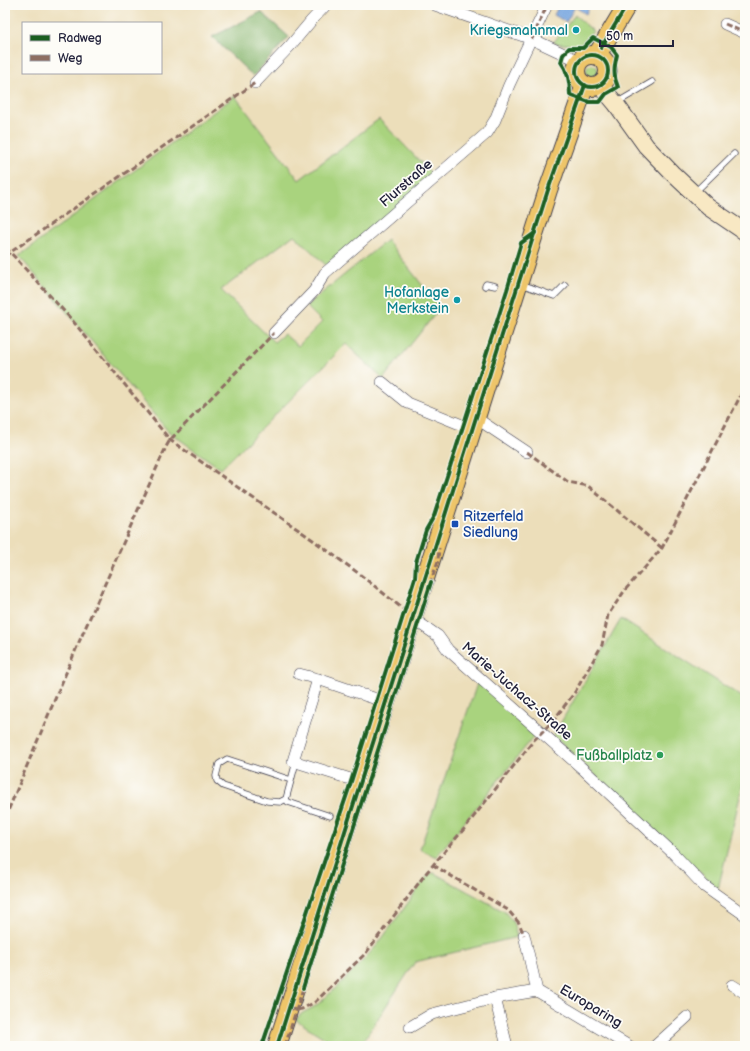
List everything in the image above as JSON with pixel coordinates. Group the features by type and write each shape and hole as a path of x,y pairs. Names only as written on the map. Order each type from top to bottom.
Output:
{"main road":[{"path":"598,55 627,5"},
{"path":"592,85 604,82 609,72 606,62 598,55 587,55 579,62 576,72 580,82 592,85 616,104 646,146 693,194 708,207 745,232"},
{"path":"277,1046 474,423 513,288 548,190 592,85"}],"street":[{"path":"255,83 326,5"},
{"path":"435,5 532,39 579,62"},
{"name":"Flurstraße","path":"274,332 314,291 325,273 487,133 495,120 509,85 547,5"},
{"path":"725,24 745,33"},
{"path":"382,382 408,403 474,423 527,452"},
{"name":"Marie-Juchacz-Straße","path":"412,618 438,636 448,650 584,770 673,853 704,886 745,915"},
{"path":"299,674 386,702"},
{"path":"318,679 293,761 360,782"},
{"name":"Europaring","path":"524,935 537,991"},
{"path":"732,985 745,993"},
{"name":"Europaring","path":"410,1028 432,1014 495,998 537,991 629,1046"},
{"path":"495,998 507,1046"},
{"path":"655,1046 687,1017"}],"lane":[{"path":"616,104 652,82"},
{"path":"693,194 734,154"},
{"path":"485,286 486,284 495,286"},
{"path":"513,288 554,296 565,285"},
{"path":"291,780 227,760 219,764 217,771 217,781 223,786 267,801 280,802 286,798 291,780 296,762"},
{"path":"286,798 288,802 330,816"}],"green space":[{"path":"261,12 289,37 253,76 212,37"},
{"path":"575,15 593,31 582,44 573,45 553,43"},
{"path":"590,65 594,65 598,71 594,77 590,77 586,73 586,69"},
{"path":"235,96 299,180 379,119 433,175 328,267 294,235 221,290 274,342 284,334 298,346 322,322 306,306 387,240 440,308 383,379 346,344 221,469 168,431 19,256"},
{"name":"Fußballplatz","path":"621,619 745,699 745,775 718,889 553,736"},
{"path":"478,681 536,734 436,857 420,849"},
{"path":"434,873 505,912 513,922 517,937 415,962 360,1046 337,1046 296,1020 303,1012 315,1006 326,997 364,959 378,944 429,874"}],"water":[{"path":"559,5 590,5 586,14 575,7 566,22 554,15"}],"marked path":[{"path":"532,39 547,5"},
{"path":"725,24 745,33"},
{"path":"5,256 255,83"},
{"path":"5,248 72,320 170,440 313,540 407,612"},
{"path":"5,818 79,642 166,447 170,440 274,333"},
{"path":"289,1008 296,1010 302,1009 315,1002 366,953 427,872 464,829 534,740 553,721 575,692 602,645 608,615 625,590 662,548 745,387"},
{"path":"527,452 568,482 588,486 662,548"},
{"path":"430,584 438,561 439,548"},
{"path":"433,865 508,910 519,923 524,935"},
{"path":"285,1046 304,985"}],"cycle path":[{"path":"601,48 627,5"},
{"path":"593,38 611,47 617,55 614,71 618,87 606,94 600,102 589,102 570,95 568,78 561,62 563,55 569,48 583,48 593,38"},
{"path":"595,55 601,57 606,62 608,71 606,80 601,85 589,87 583,85 578,80 576,68 578,62 583,57 595,55"},
{"path":"277,1046 548,190 585,85"},
{"path":"262,1046 349,788 415,578 416,562 426,530 434,516 521,243 535,233"},
{"path":"303,988 431,582"}],"place":[{"name":"Kriegsmahnmal","path":"576,30"},
{"name":"Hofanlage Merkstein","path":"457,300"},
{"name":"Ritzerfeld Siedlung","path":"455,524"},
{"name":"Fußballplatz","path":"660,755"}]}
